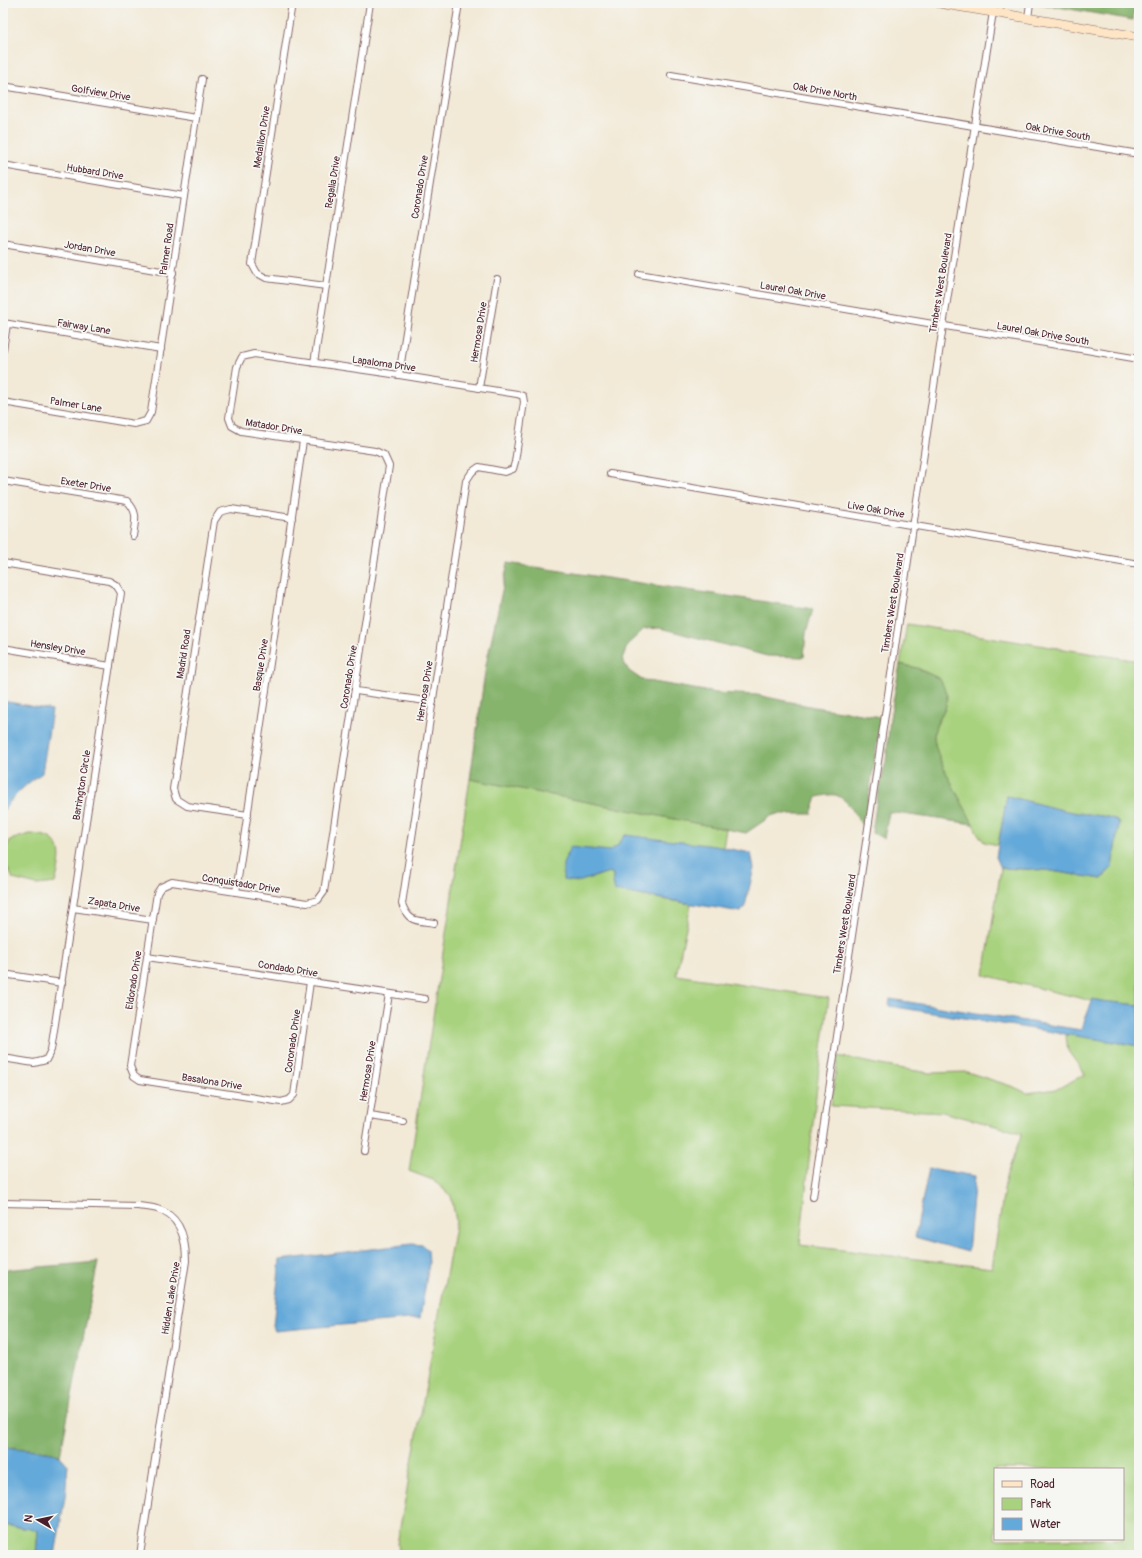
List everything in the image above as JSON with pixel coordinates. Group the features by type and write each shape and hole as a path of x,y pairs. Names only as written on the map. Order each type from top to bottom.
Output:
{"main road":[{"path":"939,3 1139,37"}],"street":[{"name":"Medallion Drive","path":"292,3 252,264 257,273 266,278 326,286"},
{"name":"Regalia Drive","path":"314,363 370,3"},
{"name":"Coronado Drive","path":"399,375 458,3"},
{"path":"1028,18 1030,3"},
{"name":"Timbers West Boulevard","path":"813,1197 943,326 993,12"},
{"name":"Oak Drive North","path":"672,75 974,126"},
{"name":"Palmer Road","path":"146,421 151,412 202,79"},
{"name":"Golfview Drive","path":"3,86 196,118"},
{"name":"Oak Drive South","path":"974,126 1139,154"},
{"name":"Hubbard Drive","path":"3,166 184,196"},
{"name":"Jordan Drive","path":"3,244 173,273"},
{"name":"Laurel Oak Drive","path":"639,274 943,326"},
{"name":"Hermosa Drive","path":"480,388 497,279"},
{"path":"3,350 5,323"},
{"name":"Fairway Lane","path":"5,323 161,349"},
{"name":"Laurel Oak Drive South","path":"943,326 1139,359"},
{"name":"Lapaloma Drive","path":"242,357 254,354 399,375 523,396 524,402 513,468 505,472 479,467 472,472"},
{"name":"Matador Drive","path":"242,357 237,367 229,418 232,426 240,431 375,451 384,455"},
{"name":"Palmer Lane","path":"3,402 134,424 146,421"},
{"name":"Basque Drive","path":"236,892 303,441"},
{"name":"Coronado Drive","path":"318,900 324,892 356,691 389,466 384,455"},
{"name":"Hermosa Drive","path":"434,923 413,920 406,914 402,904 466,481 472,472"},
{"name":"Live Oak Drive","path":"610,474 1139,564"},
{"name":"Exeter Drive","path":"3,481 127,501 133,507 136,514 133,536"},
{"name":"Madrid Road","path":"248,815 187,806 176,799 173,789 214,521 220,512 231,509 292,518"},
{"name":"Barrington Circle","path":"3,563 109,581 116,585 121,593 51,1050 46,1060 34,1063 3,1058"},
{"name":"Hensley Drive","path":"3,648 110,666"},
{"path":"356,691 433,702"},
{"name":"Conquistador Drive","path":"161,887 172,882 307,903 318,900"},
{"name":"Eldorado Drive","path":"134,1076 130,1066 157,893 161,887"},
{"name":"Zapata Drive","path":"73,908 153,920"},
{"name":"Condado Drive","path":"147,957 426,999"},
{"path":"3,974 62,983"},
{"name":"Coronado Drive","path":"289,1100 294,1094 310,982"},
{"name":"Hermosa Drive","path":"364,1151 389,994"},
{"name":"Basalona Drive","path":"134,1076 140,1080 281,1102 289,1100"},
{"path":"370,1116 403,1120"},
{"name":"Hidden Lake Drive","path":"3,1203 138,1206 158,1209 173,1218 182,1232 186,1245 186,1261 140,1555"}],"green space":[{"path":"1035,3 1135,3 1133,20"},
{"path":"508,563 813,609 806,633 804,657 767,656 660,628 644,629 628,644 622,659 629,671 642,680 716,693 757,695 814,707 881,717 864,828 849,805 836,795 817,797 811,814 777,814 771,816 746,833 470,779 486,665"},
{"path":"907,624 1139,661 1139,1005 1093,999 1092,1001 984,975 1001,868 1045,870 1102,879 1112,867 1119,823 1108,817 1086,815 1056,809 1007,796 998,845 984,842 977,832 945,771 936,747 934,737 935,728 946,705 945,695 940,679 917,668 900,664"},
{"path":"900,664 917,668 940,679 945,689 947,696 946,707 936,726 934,737 939,757 973,824 889,812 884,838 872,833 878,793 886,762 890,718"},
{"path":"470,779 726,829 723,848 625,835 618,845 610,851 594,877 609,872 613,874 615,891 691,904 676,975 829,998 818,1077 800,1245 992,1268 1006,1177 1022,1133 943,1112 831,1106 838,1056 929,1073 967,1072 1014,1087 1027,1093 1057,1089 1085,1074 1068,1051 1066,1036 1068,1034 1139,1046 1139,1555 397,1555 399,1547 397,1544 456,1221 451,1196 433,1180 409,1171"},
{"path":"30,834 45,836 52,839 56,844 60,856 55,883 37,885 13,879 3,858 10,840"},
{"path":"98,1262 60,1456 47,1451 3,1447 3,1270"},
{"path":"3,1525 38,1530 36,1555 3,1554"}],"water":[{"path":"3,701 52,710 42,773 21,790 3,811"},
{"path":"1007,796 1056,809 1104,816 1116,820 1119,823 1112,867 1102,879 1045,870 1001,868 996,857"},
{"path":"625,835 715,846 751,853 754,868 745,906 741,912 615,891 613,874 609,872 578,882 563,880 563,864 570,847 610,851 618,845"},
{"path":"890,999 1081,1030 1093,999 1139,1005 1139,1046 889,1006"},
{"path":"929,1168 975,1176 968,1252 915,1237"},
{"path":"412,1244 422,1245 428,1250 429,1264 420,1318 275,1331 273,1326 280,1260"},
{"path":"3,1447 47,1451 60,1456 68,1465 65,1497 55,1555 36,1555 38,1530 3,1525"}]}
